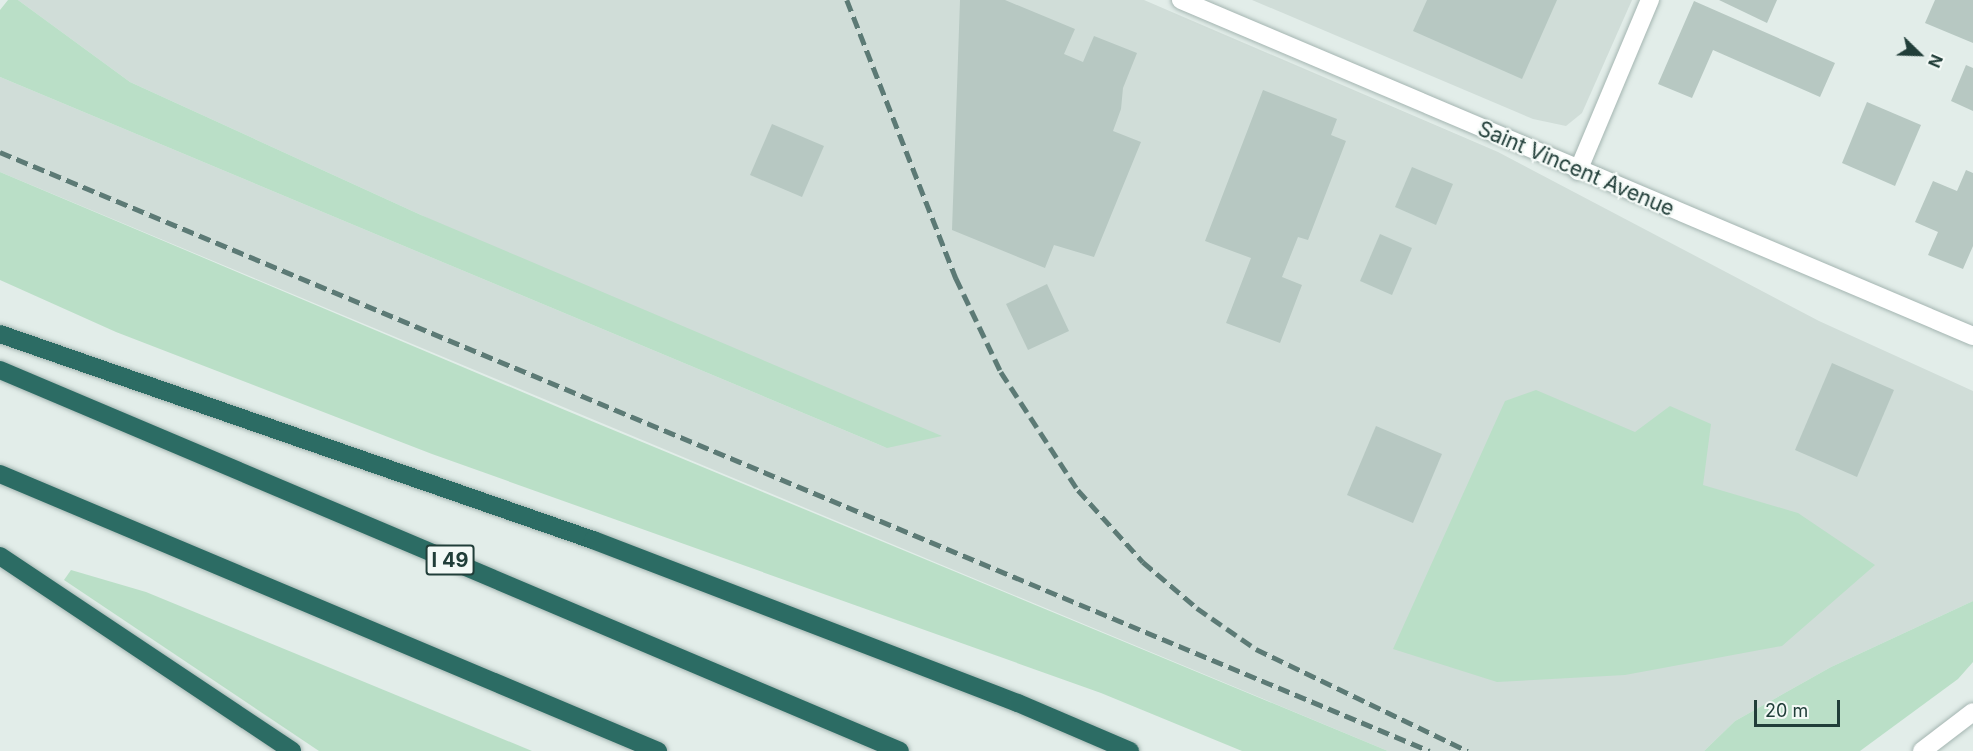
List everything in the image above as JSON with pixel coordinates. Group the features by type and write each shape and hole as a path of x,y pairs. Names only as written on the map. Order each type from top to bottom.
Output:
{"highway":[{"path":"0,334 593,540 1018,703 1130,751"},
{"name":"I 49","path":"0,370 900,751"},
{"path":"0,474 658,751"},
{"path":"0,556 292,751"}],"street":[{"name":"Saint Vincent Avenue","path":"1181,0 1578,171 1973,336"},
{"path":"1578,171 1650,0"},
{"path":"1922,751 1973,712"}],"shaded area":[{"path":"18,0 1144,0 1498,152 1819,321 1973,391 1973,601 1831,667 1735,721 1704,751 1388,751 0,172 0,77 887,448 421,215 130,82"},
{"path":"1252,0 1632,0 1582,113 1566,126 1533,119"}],"green space":[{"path":"8,0 18,0 130,82 421,215 942,436 887,448 0,77 0,10"},
{"path":"0,172 560,408 1388,751 1242,751 1101,693 432,454 116,332 0,280"},
{"path":"1536,390 1635,432 1670,406 1711,424 1703,485 1798,513 1875,565 1782,646 1625,675 1497,682 1393,649 1505,401"},
{"path":"71,570 146,592 532,751 319,751 64,580"},
{"path":"1973,601 1973,662 1958,679 1860,751 1704,751 1735,721 1831,667"}],"building":[{"path":"960,0 1005,0 1075,29 1064,54 1083,62 1094,36 1137,53 1123,88 1121,109 1113,131 1141,142 1094,257 1054,245 1045,268 952,230"},
{"path":"1427,0 1557,0 1522,79 1413,31"},
{"path":"1719,0 1777,0 1767,23"},
{"path":"1935,0 1973,0 1973,43 1925,23"},
{"path":"1694,1 1835,63 1820,97 1713,50 1692,98 1658,84"},
{"path":"1966,65 1973,68 1973,111 1951,101"},
{"path":"1263,90 1337,119 1331,135 1346,141 1308,240 1298,237 1282,277 1302,285 1280,343 1226,323 1251,258 1205,241"},
{"path":"1867,102 1921,125 1895,186 1842,163"},
{"path":"772,124 824,146 802,197 750,175"},
{"path":"1412,167 1453,184 1436,225 1395,207"},
{"path":"1966,170 1973,173 1973,246 1963,269 1928,255 1938,232 1915,222 1933,181 1957,191"},
{"path":"1380,234 1412,248 1392,295 1360,281"},
{"path":"1047,284 1069,331 1028,350 1006,304"},
{"path":"1832,363 1894,390 1857,477 1795,450"},
{"path":"1376,426 1442,454 1413,523 1347,495"}],"railway":[{"path":"847,0 956,278 1001,372 1078,490 1143,562 1197,608 1256,649 1468,751"},
{"path":"0,152 1430,751"}]}
